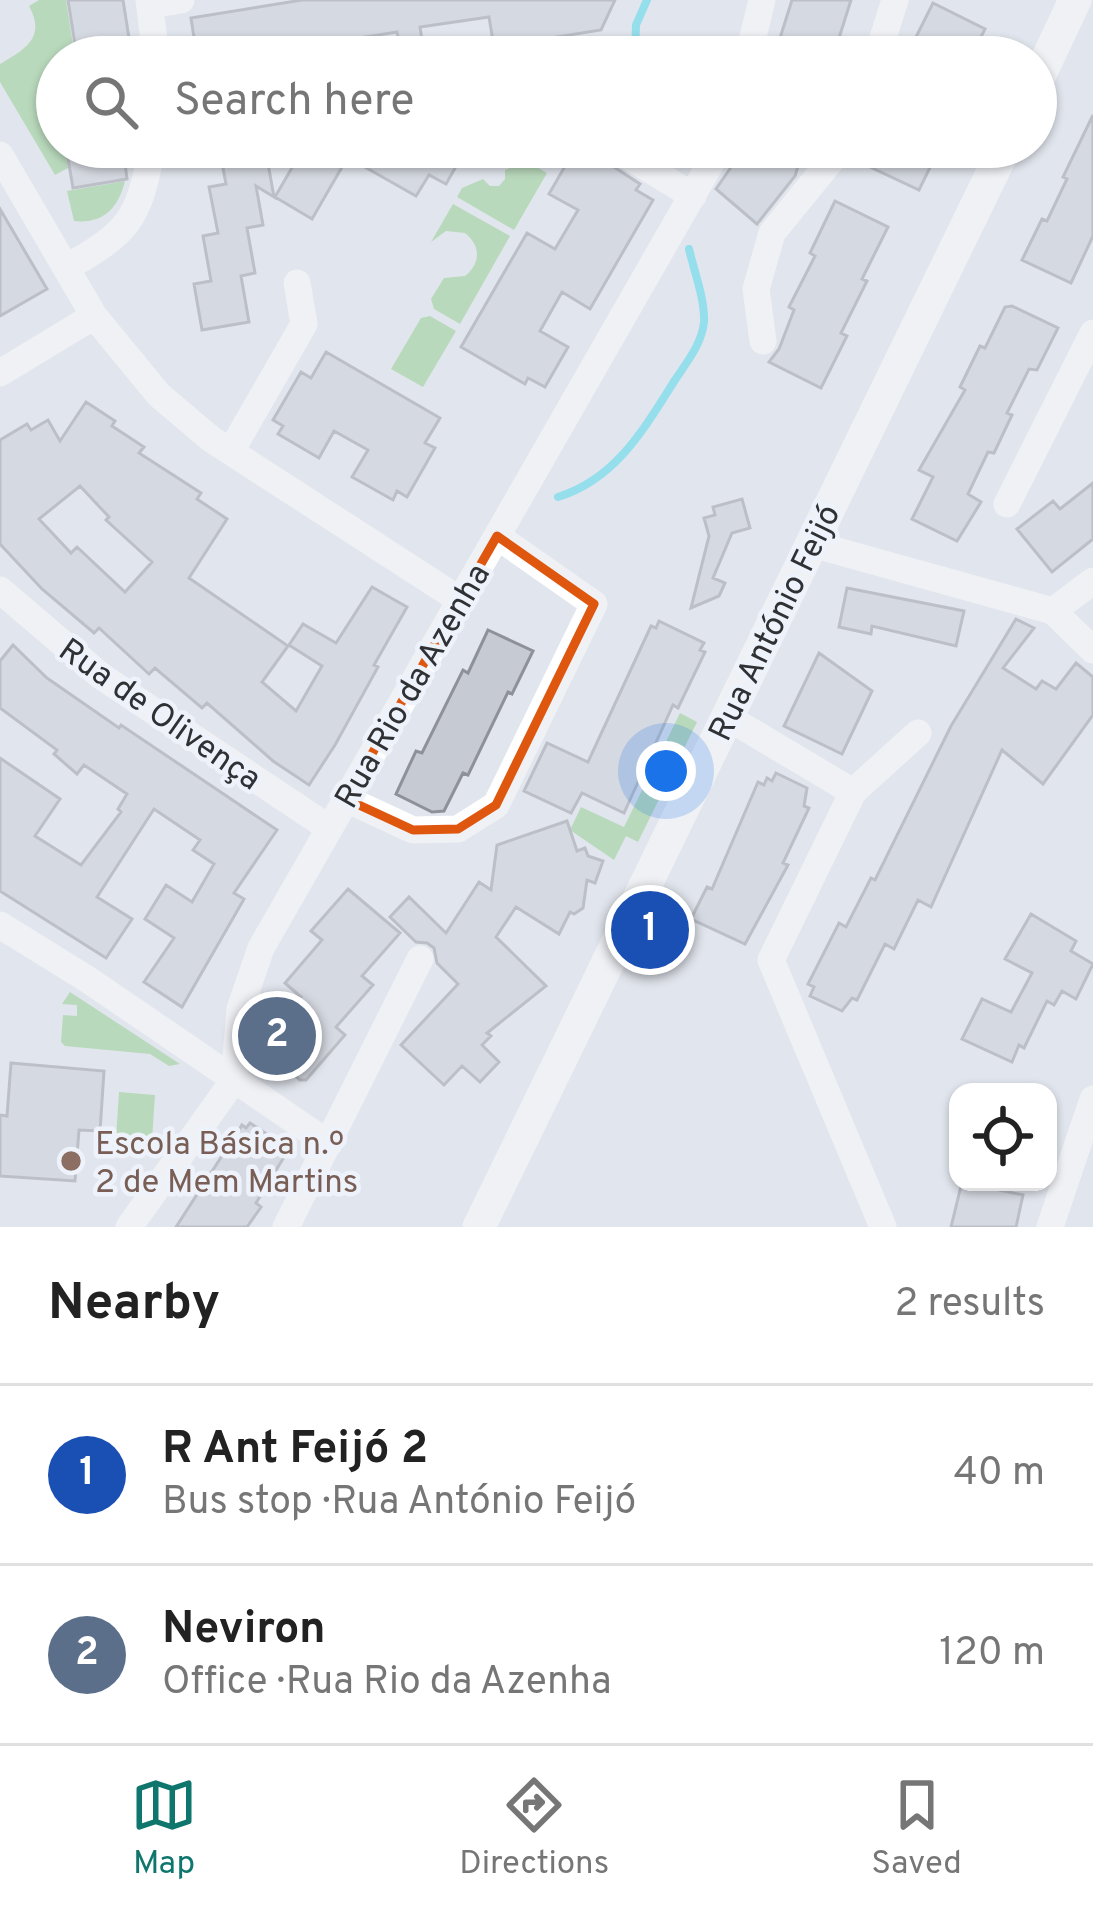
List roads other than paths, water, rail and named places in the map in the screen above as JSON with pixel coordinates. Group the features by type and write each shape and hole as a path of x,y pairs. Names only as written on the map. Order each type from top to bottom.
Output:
{"street":[{"path":"154,36 150,3 181,0"},
{"path":"753,36 762,0"},
{"path":"884,36 895,0"},
{"path":"1057,38 1075,0"},
{"path":"0,155 94,316 159,395 231,451 460,600"},
{"path":"66,268 108,243 128,224 147,168"},
{"path":"648,168 693,196"},
{"name":"Rua Rio da Azenha","path":"129,1227 234,1080 241,1009 254,962 708,168"},
{"path":"763,341 756,289 772,233 825,168"},
{"name":"Rua António Feijó","path":"479,1227 995,168"},
{"path":"231,451 304,324 297,284"},
{"path":"0,373 94,316"},
{"path":"1007,504 1093,333"},
{"path":"346,799 413,830 458,829 496,805 594,604 497,536"},
{"path":"812,544 1053,610 1093,650"},
{"path":"1053,610 1093,580"},
{"name":"Rua de Olivença","path":"0,590 101,676 328,828"},
{"path":"727,717 853,792"},
{"path":"883,1227 771,960 853,792 918,733"},
{"path":"0,925 328,1144"},
{"path":"286,1227 420,959"},
{"path":"1050,1227 1093,1099"}],"waterway":[{"path":"636,36 647,0"},
{"path":"558,497 596,478 627,450 697,346 704,313 689,249"}],"place":[{"name":"R Ant Feijó 2","path":"650,930"},
{"name":"Neviron","path":"277,1036"},
{"name":"Escola Básica n.º 2 de Mem Martins","path":"71,1161"}]}
